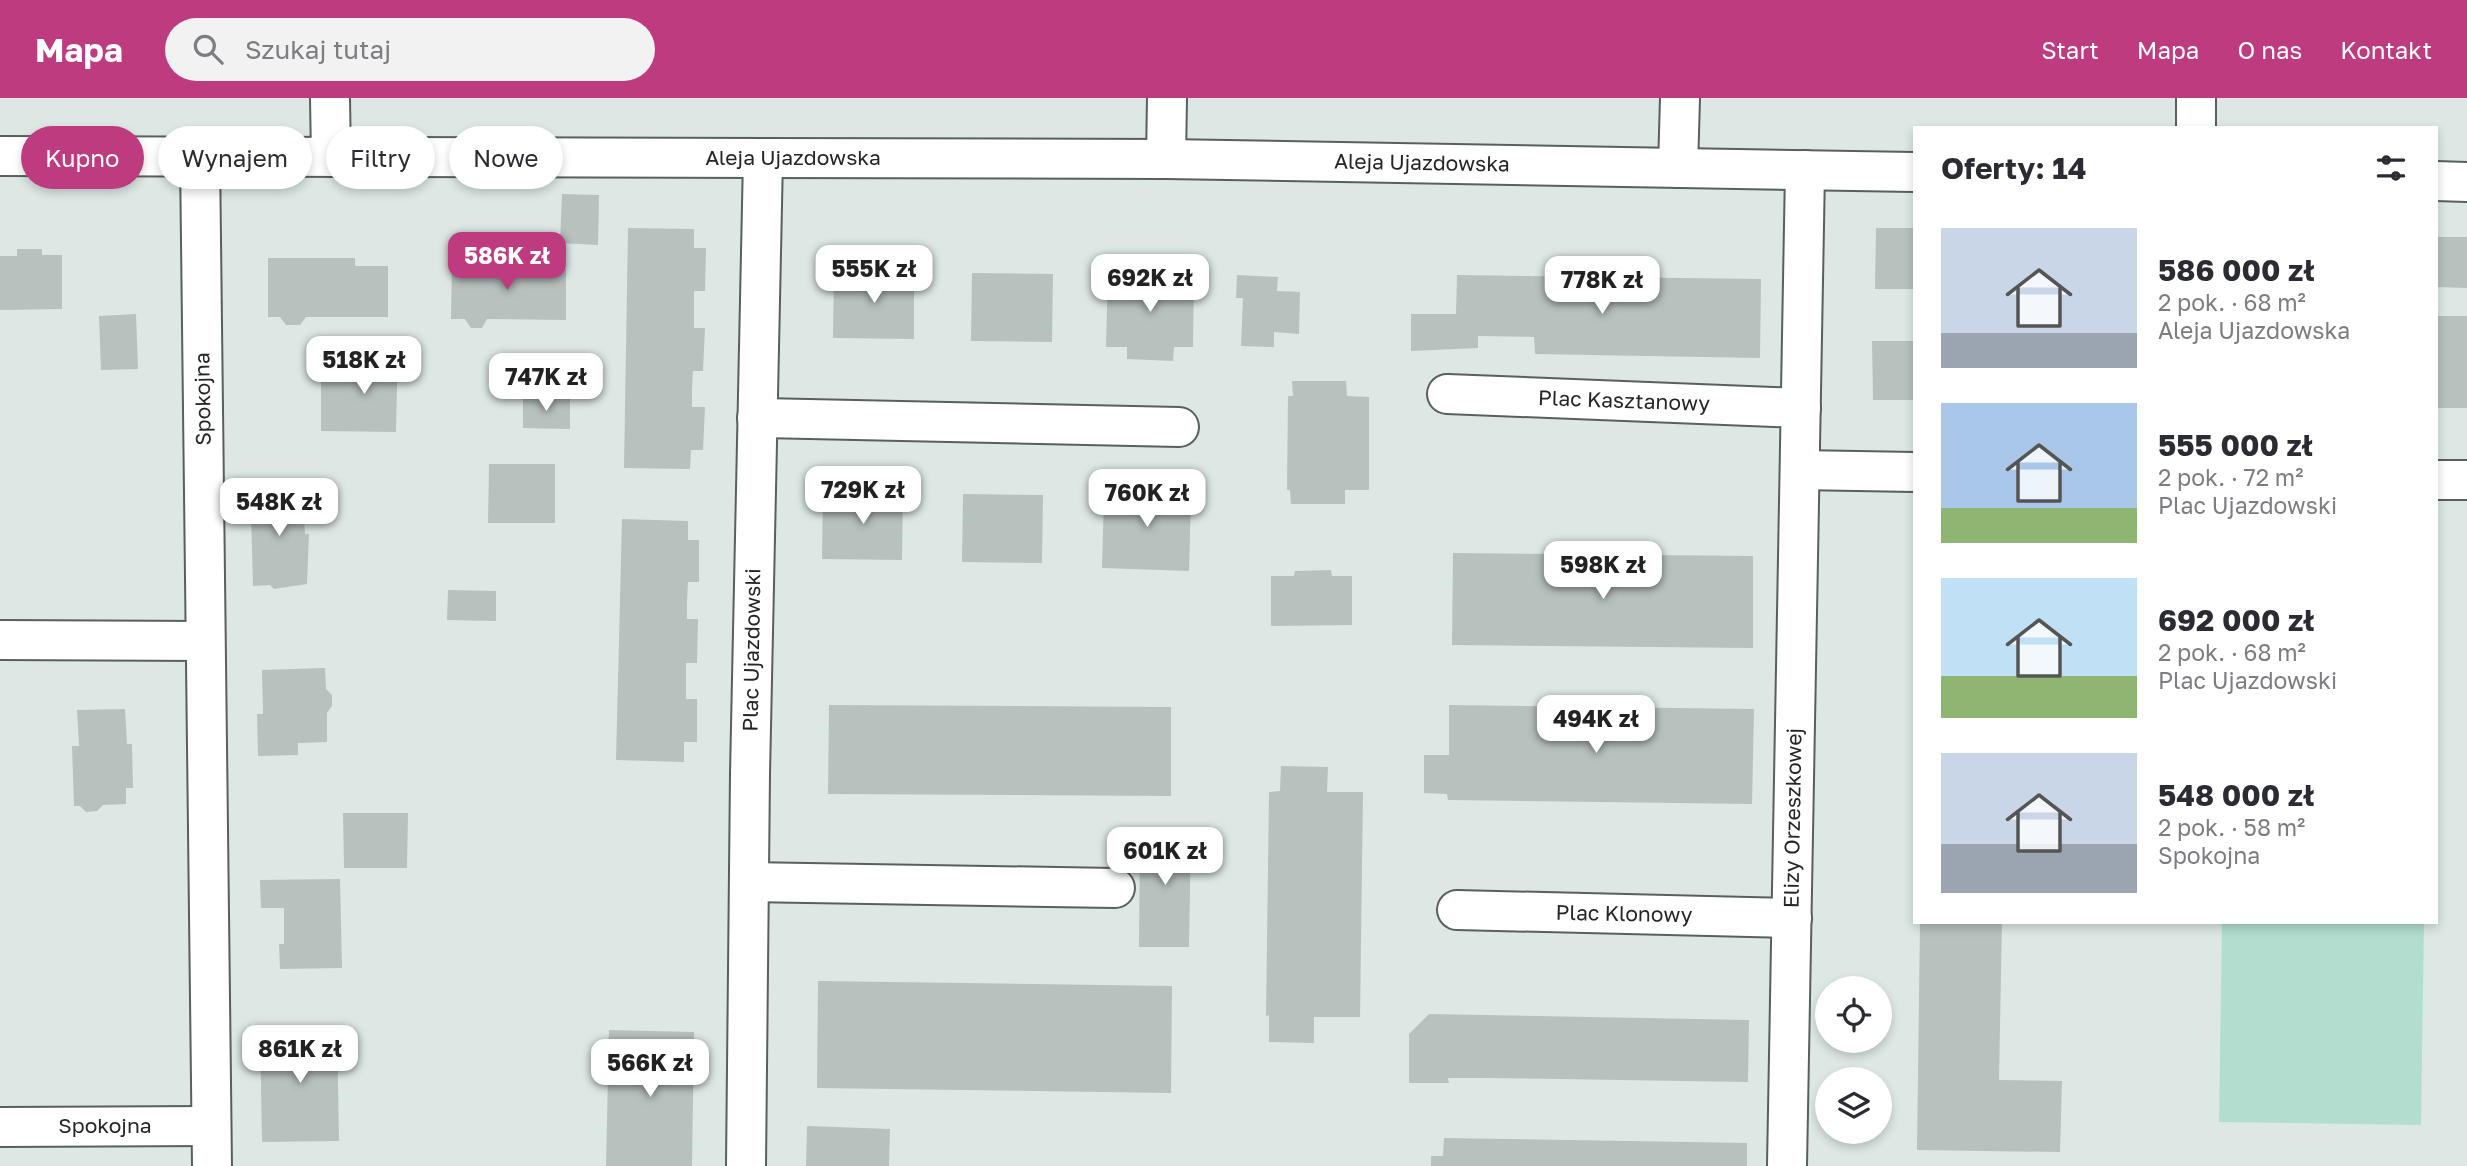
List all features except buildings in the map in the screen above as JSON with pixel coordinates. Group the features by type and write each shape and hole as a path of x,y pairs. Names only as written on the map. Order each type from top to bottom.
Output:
{"street":[{"path":"330,98 330,126"},
{"path":"1166,159 1167,98"},
{"path":"1678,168 1680,98"},
{"path":"2196,98 2196,126"},
{"name":"Aleja Ujazdowska","path":"0,156 158,156"},
{"name":"Aleja Ujazdowska","path":"435,157 1166,159 1913,172"},
{"name":"Plac Ujazdowski","path":"746,1166 763,158"},
{"name":"Elizy Orzeszkowej","path":"1787,1166 1805,170"},
{"path":"2438,181 2467,182"},
{"name":"Spokojna","path":"200,189 212,1166"},
{"name":"Plac Kasztanowy","path":"1447,394 1801,408"},
{"path":"757,418 1179,427"},
{"path":"1800,470 1913,472"},
{"path":"2438,480 2467,480"},
{"path":"0,640 205,641"},
{"path":"749,882 1115,888"},
{"name":"Plac Klonowy","path":"1457,910 1791,918"},
{"name":"Spokojna","path":"0,1127 211,1126"}],"green space":[{"path":"2222,924 2424,924 2421,1125 2219,1122"}]}
